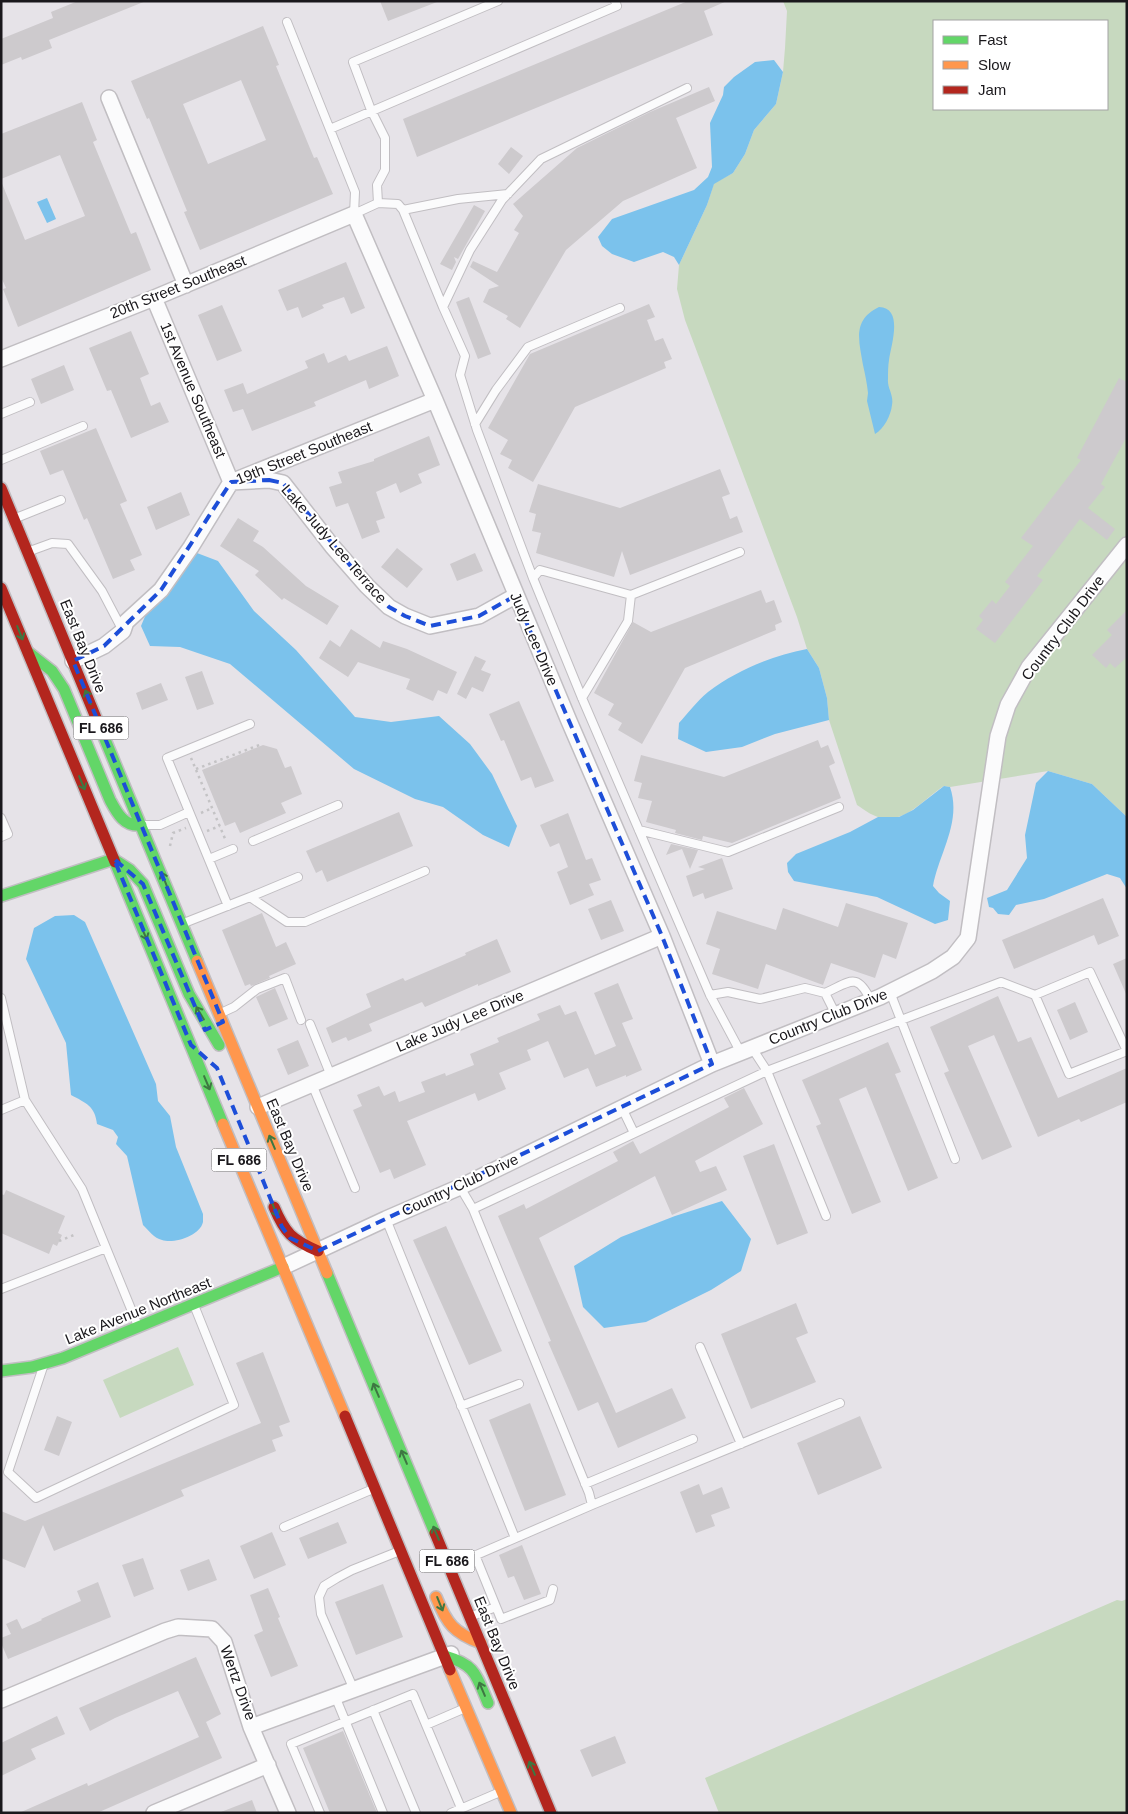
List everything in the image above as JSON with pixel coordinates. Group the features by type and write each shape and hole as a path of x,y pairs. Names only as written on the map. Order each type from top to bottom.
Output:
{"main road":[{"name":"East Bay Drive","path":"1,488 551,1813"},
{"path":"2,523 8,528 20,532"},
{"name":"FL 686","path":"1,588 444,1656 511,1813"},
{"path":"28,652 53,670 70,698 110,800 117,812 123,821 129,825 141,825"},
{"path":"1,896 114,860 130,870 143,884 198,1010 230,1059 240,1064"},
{"path":"191,1045 208,1056"},
{"path":"271,1200 282,1226 290,1238 318,1251"},
{"name":"Lake Avenue Northeast","path":"1,1371 43,1365 139,1328 283,1267"},
{"path":"368,1472 387,1484"},
{"path":"433,1588 444,1615 456,1632 481,1643"},
{"path":"444,1656 462,1661 475,1673 493,1716"}],"street":[{"path":"109,98 186,285"},
{"name":"20th Street Southeast","path":"4,356 154,298 354,214"},
{"name":"Judy Lee Drive","path":"354,214 435,400 516,596 662,936 712,1064"},
{"name":"1st Avenue Southeast","path":"154,298 231,482"},
{"name":"19th Street Southeast","path":"73,661 104,646 123,631 126,622 160,590 191,547 231,482 435,400"},
{"name":"Lake Judy Lee Terrace","path":"231,482 269,480 283,483 332,546 372,592 389,608 430,626 479,616 516,596"},
{"name":"Country Club Drive","path":"283,1267 460,1187 712,1064 890,992 932,971 953,957 968,938 998,736 1008,705 1029,667 1127,545"},
{"name":"Lake Judy Lee Drive","path":"258,1107 662,936"},
{"name":"Wertz Drive","path":"1,1700 165,1631 178,1627 212,1629 224,1642 252,1727 481,1643"},
{"path":"252,1727 288,1813"},
{"path":"154,1813 268,1765"}],"lane":[{"path":"378,203 377,185 385,170 385,138 371,110 353,62 498,1"},
{"path":"330,129 617,6 615,1"},
{"path":"287,22 355,192 354,214 378,203 398,204 403,210 465,356 460,375 476,424 533,578 582,698 710,995 746,1051 767,1071 826,1216"},
{"path":"443,307 470,250 508,194 541,159 687,88"},
{"path":"403,210 458,198 508,194"},
{"path":"476,424 496,390 528,348 620,308"},
{"path":"1,414 30,402"},
{"path":"1,460 82,426"},
{"path":"14,519 61,500"},
{"path":"28,552 52,543 68,544 102,592 123,631"},
{"path":"533,578 540,570 631,595 740,552"},
{"path":"582,698 628,621 631,595"},
{"path":"228,906 167,758 250,724"},
{"path":"253,841 338,806"},
{"path":"639,830 728,852 838,808"},
{"path":"141,825 160,824 189,812"},
{"path":"1,818 8,834 1,837"},
{"path":"209,859 233,849"},
{"path":"250,897 287,922 304,922 425,871"},
{"path":"182,924 298,877"},
{"path":"473,1208 767,1071 1001,982 1035,995 1090,972 1127,1051 1069,1074 1035,995"},
{"path":"219,1014 234,1007 257,989 285,978 301,1020"},
{"path":"710,995 728,992 760,999 805,988 825,993 853,981 860,982 870,1001"},
{"path":"890,992 955,1159"},
{"path":"825,993 836,1015"},
{"path":"1,998 25,1100 82,1189 139,1328"},
{"path":"310,1024 331,1076"},
{"path":"312,1084 355,1188"},
{"path":"1,1110 25,1100"},
{"path":"622,1108 634,1133"},
{"path":"460,1187 473,1208 592,1505"},
{"path":"386,1219 515,1538"},
{"path":"1,1289 106,1248"},
{"path":"43,1365 8,1472 36,1498 234,1405 194,1305"},
{"path":"700,1347 741,1444"},
{"path":"461,1406 519,1384"},
{"path":"450,1566 592,1505 840,1403"},
{"path":"585,1484 693,1439"},
{"path":"284,1527 375,1488"},
{"path":"354,1690 321,1614 319,1597 324,1586 337,1578 401,1550"},
{"path":"474,1555 501,1619 550,1600 553,1589"},
{"path":"470,1617 496,1607"},
{"path":"320,1813 291,1744 413,1694 461,1808"},
{"path":"335,1696 383,1813"},
{"path":"426,1725 466,1708"},
{"path":"373,1710 416,1813"},
{"path":"451,1813 502,1791"}],"path":[{"path":"196,769 262,744"},
{"path":"191,756 226,841 234,838"},
{"path":"199,813 212,808"},
{"path":"207,832 220,826"},
{"path":"169,850 174,833 187,827"},
{"path":"59,1241 74,1235"}],"highlighted area":[{"path":"269,480 283,483 367,586 389,607 405,616 430,626 479,616 515,596 662,936 712,1064 318,1251 290,1238 282,1227 217,1068 191,1045 114,859 143,884 205,1030 223,1022 73,661 104,646 161,590 231,482"}],"green space":[{"path":"783,1 1127,1 1127,817 1092,784 1048,771 950,787 944,786 913,809 896,818 878,817 857,805 829,720 827,698 819,668 807,649 797,617 685,320 677,289 679,265 707,205 714,183 733,173 745,154 754,130 776,104 783,72 787,11"},
{"path":"178,1347 194,1385 120,1418 103,1380"},
{"path":"1127,1599 1127,1813 719,1813 705,1778 1117,1600"}],"water":[{"path":"774,60 783,72 776,104 754,130 745,154 733,173 714,184 707,205 679,265 674,257 663,252 634,262 612,254 602,246 598,237 612,219 694,190 708,177 712,167 710,123 723,95 724,87 734,77 755,62"},
{"path":"47,198 56,219 47,223 37,202"},
{"path":"879,307 887,309 894,320 888,372 892,401 890,413 886,421 875,434 867,401 867,382 860,348 859,332 865,318 870,312"},
{"path":"197,553 218,561 254,611 296,650 355,717 391,722 439,716 470,744 492,774 517,826 509,847 483,835 443,807 415,799 354,769 230,664 180,647 150,646 141,626 146,614 166,595"},
{"path":"807,649 819,668 827,698 829,720 775,734 742,747 706,752 678,739 679,723 700,699 719,684 755,665"},
{"path":"1048,771 1092,784 1127,817 1127,889 1120,878 1107,874 1044,899 1016,905 1009,915 998,914 993,908 989,907 987,898 1007,890 1027,858 1025,835 1036,783"},
{"path":"944,786 950,787 953,813 948,837 933,886 950,901 948,920 935,924 877,897 794,881 788,872 787,863 796,854 850,832 878,817 899,817 913,810"},
{"path":"74,915 85,922 156,1084 158,1101 170,1116 176,1147 203,1214 201,1227 186,1238 173,1241 162,1240 154,1236 143,1225 127,1156 116,1144 118,1137 113,1130 97,1124 92,1109 71,1095 66,1043 26,959 34,928 55,916"},
{"path":"722,1201 751,1239 741,1271 711,1290 646,1322 604,1328 583,1307 574,1266 621,1237 675,1216"}],"building":[{"path":"78,1 146,1 49,40 52,48 22,60 21,57 1,65 1,39 53,18 51,12"},
{"path":"380,1 436,1 437,2 388,21"},
{"path":"688,1 727,1 704,11 713,35 417,157 403,119"},
{"path":"263,26 279,65 276,66 314,158 317,157 333,194 200,250 184,212 187,211 149,118 147,119 131,81","holes":["241,80 266,140 208,164 183,104"]},
{"path":"709,87 715,101 676,118 697,168 623,201 566,250 520,328 506,319 508,316 483,302 489,289 499,286 470,267 473,261 497,272 519,233 514,230 523,216 513,204 577,148 650,112"},
{"path":"82,102 97,140 93,142 131,234 136,232 151,270 18,327 3,289 6,288 1,277 1,181 25,240 85,216 60,155 1,179 1,134"},
{"path":"511,147 523,156 509,174 498,164"},
{"path":"474,205 485,211 458,259 454,257 456,262 452,270 440,264"},
{"path":"346,262 365,308 351,314 344,297 322,305 324,308 302,318 298,307 287,311 278,290"},
{"path":"469,297 491,354 478,359 456,302"},
{"path":"649,304 655,317 647,320 655,341 663,338 672,359 664,362 666,368 575,407 533,482 508,468 512,460 500,454 508,440 488,428 530,354"},
{"path":"222,305 242,351 217,361 198,315"},
{"path":"131,331 149,374 140,378 151,406 160,402 169,422 131,438 111,390 107,391 89,348"},
{"path":"387,346 399,376 369,389 366,380 314,402 316,406 252,431 243,409 233,412 224,390 243,383 247,394 308,368 305,361 324,353 328,363 346,355 349,361"},
{"path":"64,365 74,390 41,404 31,379"},
{"path":"1119,378 1127,382 1127,436 1101,484 1105,487 1088,508 1115,529 1107,540 1080,519 1037,576 1043,580 995,643 976,629 983,620 979,616 992,600 996,604 1010,586 1005,582 1033,546 1021,538 1081,460 1077,458"},
{"path":"96,428 127,501 120,504 142,555 130,560 135,570 113,579 87,518 84,520 63,470 50,475 40,451"},
{"path":"429,436 440,465 418,474 422,483 400,493 396,483 376,492 385,518 376,521 380,532 362,539 348,503 336,507 329,487 342,483 338,472 374,461 374,459"},
{"path":"720,469 730,494 722,497 730,519 737,516 743,532 630,575 622,551 614,577 536,553 541,533 532,531 536,514 529,512 538,484 620,508"},
{"path":"181,492 190,515 156,530 147,507"},
{"path":"238,518 259,531 253,541 263,547 306,586 339,606 327,625 284,598 282,600 255,575 259,571 220,546"},
{"path":"397,548 423,569 407,588 381,567"},
{"path":"475,553 483,571 457,581 450,564"},
{"path":"761,590 766,603 774,600 782,622 775,625 776,630 685,668 642,744 618,730 622,723 608,715 614,704 594,693 633,622 651,632"},
{"path":"1127,610 1127,657 1115,668 1110,663 1106,668 1092,655 1112,635 1107,630"},
{"path":"351,629 380,648 383,641 407,649 457,672 447,694 438,690 433,701 406,689 410,679 358,662 348,677 319,658 330,640 340,647"},
{"path":"475,656 486,661 481,670 491,674 483,692 472,687 466,699 457,694"},
{"path":"202,671 214,704 197,710 185,677"},
{"path":"161,683 168,700 142,710 136,693"},
{"path":"519,701 554,781 535,788 531,777 521,781 504,740 501,741 489,714"},
{"path":"818,740 821,748 828,745 835,763 829,766 841,798 732,843 703,836 702,840 675,833 676,830 646,822 652,801 638,798 642,783 634,781 641,755 724,777"},
{"path":"263,745 277,749 285,768 291,766 302,794 281,803 286,813 240,833 235,822 225,826 202,770"},
{"path":"399,812 413,846 327,882 322,870 316,873 306,851"},
{"path":"568,813 586,860 592,858 601,880 589,884 594,895 570,905 557,872 568,867 559,843 550,847 540,825"},
{"path":"671,844 698,850 690,869 682,849 666,855"},
{"path":"722,858 733,889 705,899 703,893 693,897 686,876 705,869 698,867"},
{"path":"1103,898 1119,936 1098,945 1094,935 1014,969 1002,940"},
{"path":"611,900 624,931 601,940 588,909"},
{"path":"846,903 908,923 896,959 883,954 875,978 831,963 823,985 766,964 758,989 712,974 720,949 706,944 717,911 776,930 783,908 838,927"},
{"path":"262,913 276,947 286,942 296,964 269,976 270,978 251,986 250,984 245,986 222,930"},
{"path":"497,939 511,972 425,1007 422,1002 369,1024 372,1031 348,1041 346,1037 332,1043 326,1028 371,1007 366,994 403,978 405,981 466,955 465,953"},
{"path":"1127,958 1127,996 1113,964"},
{"path":"618,983 633,1019 622,1023 642,1070 596,1087 588,1068 564,1078 548,1041 527,1050 531,1060 499,1073 506,1089 478,1101 475,1093 407,1121 426,1165 394,1179 390,1169 380,1173 353,1110 362,1106 357,1095 379,1086 384,1096 395,1091 399,1102 425,1092 421,1082 445,1073 446,1076 474,1065 470,1054 499,1042 497,1038 540,1020 537,1014 560,1005 565,1015 576,1011 595,1055 616,1046 594,993"},
{"path":"275,988 288,1019 269,1027 256,997"},
{"path":"998,996 1018,1042 1031,1037 1058,1098 1127,1068 1127,1102 1081,1122 1079,1119 1038,1137 994,1035 968,1046 1012,1147 982,1160 944,1073 949,1071 930,1027"},
{"path":"1075,1002 1088,1032 1070,1040 1057,1010"},
{"path":"298,1040 309,1066 288,1075 277,1049"},
{"path":"888,1042 901,1072 895,1074 938,1178 908,1191 866,1087 839,1099 881,1202 852,1214 816,1126 821,1124 802,1080"},
{"path":"744,1088 763,1124 695,1161 700,1172 716,1166 727,1190 672,1215 655,1176 539,1238 616,1413 672,1388 686,1418 618,1448 598,1402 578,1411 548,1342 551,1341 498,1216 524,1204 526,1209 618,1161 613,1152 633,1141 640,1154 729,1107 724,1098"},
{"path":"774,1144 808,1233 777,1245 743,1156"},
{"path":"6,1190 65,1216 58,1233 62,1235 57,1246 53,1244 49,1254 1,1233 1,1194 4,1195"},
{"path":"446,1226 502,1351 469,1365 413,1240"},
{"path":"796,1303 808,1333 796,1338 816,1382 751,1409 721,1334"},
{"path":"263,1352 290,1422 279,1426 283,1436 272,1440 276,1451 181,1490 184,1496 54,1551 43,1525 25,1568 1,1558 1,1511 25,1521 261,1423 236,1363"},
{"path":"530,1403 566,1495 525,1511 489,1420"},
{"path":"57,1416 72,1422 59,1456 44,1450"},
{"path":"860,1416 882,1468 818,1495 797,1443"},
{"path":"699,1484 703,1495 722,1487 730,1508 711,1515 715,1526 696,1533 680,1492"},
{"path":"338,1522 347,1543 308,1559 299,1538"},
{"path":"272,1532 286,1565 254,1579 240,1546"},
{"path":"522,1545 541,1594 524,1600 514,1576 508,1578 499,1555"},
{"path":"143,1558 154,1589 134,1597 122,1565"},
{"path":"209,1559 217,1580 188,1591 180,1570"},
{"path":"98,1582 111,1617 8,1659 1,1643 1,1638 11,1634 6,1624 17,1619 22,1629 42,1620 81,1601 77,1591"},
{"path":"383,1584 403,1637 356,1655 335,1602"},
{"path":"268,1588 298,1666 271,1677 254,1635 263,1631 250,1595"},
{"path":"196,1657 221,1714 206,1722 222,1758 97,1813 19,1813 87,1783 88,1786 199,1737 178,1691 90,1731 79,1708"},
{"path":"57,1716 65,1734 31,1749 36,1759 1,1776 1,1743"},
{"path":"343,1731 377,1813 330,1813 303,1748"},
{"path":"615,1736 626,1763 592,1777 580,1750"},
{"path":"252,1800 257,1813 221,1813 221,1812"}],"traffic: fast":[{"path":"28,652 52,671 64,689 115,810 130,824 141,825"},
{"path":"99,725 197,961"},
{"path":"1,896 114,859"},
{"path":"116,861 130,870 143,884 189,994 219,1045"},
{"path":"115,862 223,1124"},
{"path":"1,1371 32,1367 63,1358 283,1267"},
{"path":"327,1273 435,1533"},
{"path":"445,1656 463,1663 474,1672 488,1703"}],"traffic: slow":[{"path":"197,961 327,1273"},
{"path":"223,1124 345,1416"},
{"path":"436,1597 452,1626 464,1635 481,1643"},
{"path":"450,1670 511,1813"}],"traffic: jam":[{"path":"1,488 99,725"},
{"path":"1,588 115,862"},
{"path":"274,1207 290,1235 318,1251"},
{"path":"345,1416 450,1670"},
{"path":"435,1533 551,1813"}]}
